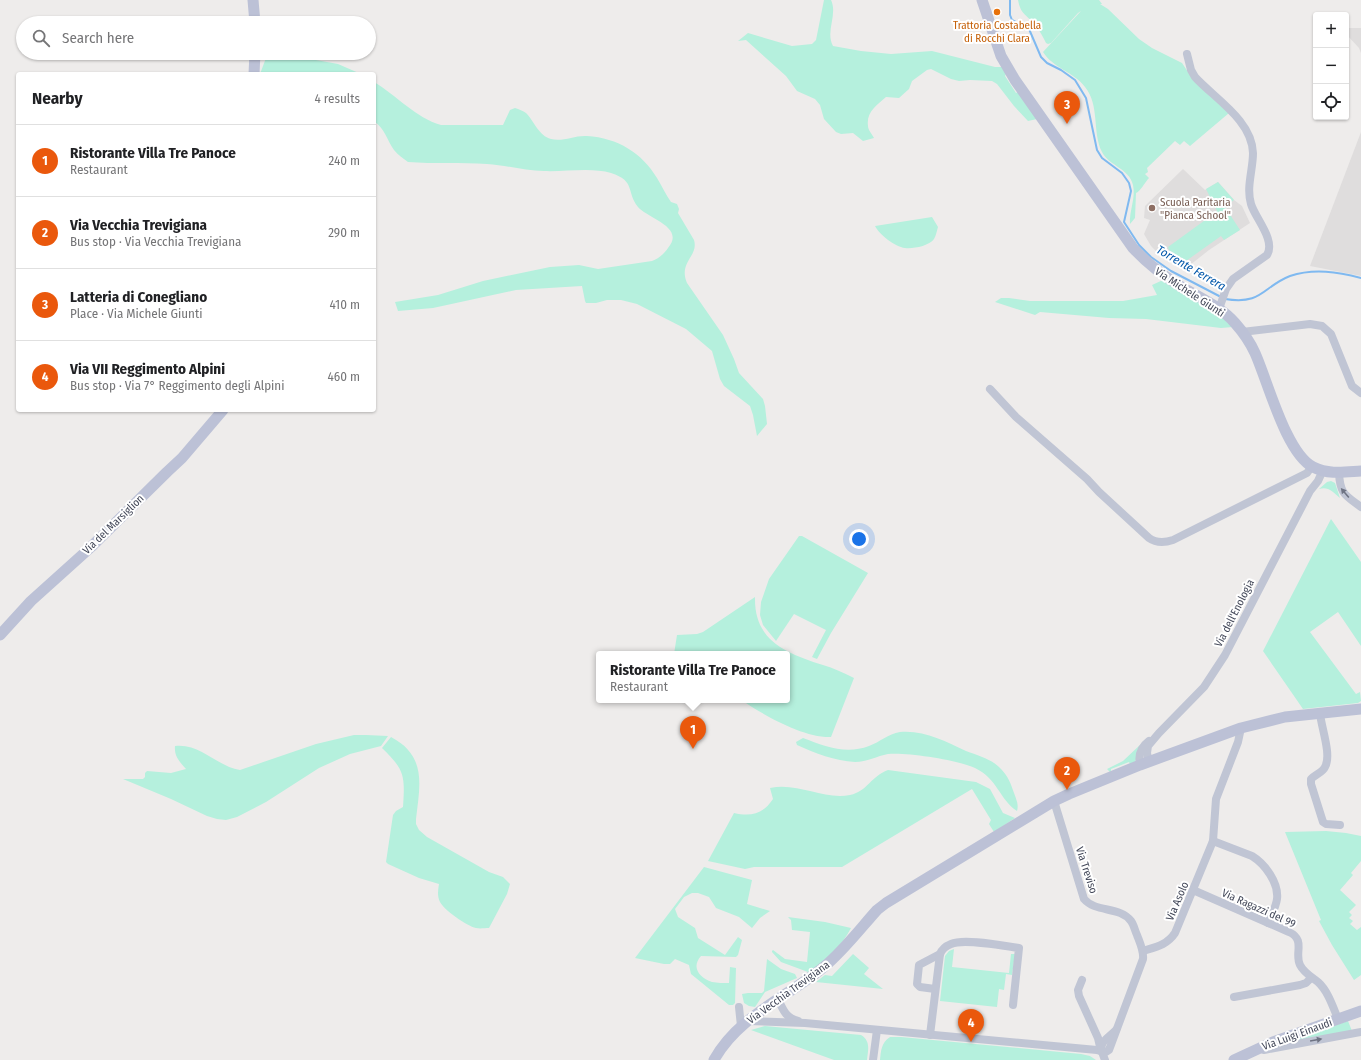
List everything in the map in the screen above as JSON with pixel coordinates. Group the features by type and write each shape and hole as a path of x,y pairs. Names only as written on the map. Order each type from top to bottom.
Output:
{"street":[{"path":"253,0 254,16"},
{"name":"Via Michele Giunti","path":"982,0 997,47 1015,80 1133,248 1163,276 1221,302 1255,353 1292,445 1299,455 1317,468"},
{"path":"1187,54 1191,70 1195,77 1233,113 1250,139 1253,157 1250,199 1252,208 1267,238 1269,246 1269,252 1267,255 1233,279 1226,289 1221,302"},
{"path":"254,72 255,60"},
{"path":"1242,332 1310,324 1318,324 1322,326 1331,334 1352,386 1361,393"},
{"path":"990,389 1016,417 1087,479 1149,538 1156,542 1173,540 1317,468 1339,473 1361,471"},
{"name":"Via del Marsiglion","path":"0,635 31,601 91,547 182,458 221,412"},
{"name":"Via dell'Enologia","path":"1145,763 1148,746 1204,687 1218,666 1310,490 1318,481 1317,468"},
{"path":"1339,473 1341,489 1346,496 1361,507"},
{"name":"Via Vecchia Trevigiana","path":"714,1060 725,1043 745,1023 826,966 877,910 886,903 1054,801 1145,763 1241,728 1285,717 1361,709"},
{"path":"1320,713 1327,752 1327,763 1324,768 1311,779 1310,784 1323,822 1326,824 1340,825"},
{"name":"Via Asolo","path":"1143,951 1159,947 1172,938 1213,841 1216,799 1234,753 1241,728"},
{"name":"Via Treviso","path":"1054,801 1084,900 1093,906 1121,914 1130,919 1143,951"},
{"path":"1213,841 1252,856 1266,868 1274,884 1277,895 1268,923"},
{"name":"Via Ragazzi del 99","path":"1193,890 1296,936 1298,940 1300,966 1323,988 1338,1019"},
{"path":"935,989 920,987 917,984 919,965 940,954 946,947 956,942 1019,948 1013,1006"},
{"path":"1104,1055 1101,1044 1104,1039 1116,1030 1143,959 1143,951"},
{"path":"930,1035 940,954"},
{"path":"1234,997 1300,985 1306,983 1311,978"},
{"path":"1082,980 1078,990 1079,996 1104,1055"},
{"path":"775,1002 771,1016 778,1022"},
{"path":"775,1002 789,1017 805,1023"},
{"name":"Via Vecchia Trevigiana","path":"739,1007 745,1023"},
{"name":"Via Luigi Einaudi","path":"1234,1060 1293,1034 1361,1011"},
{"path":"745,1023 805,1023 1097,1050 1104,1055"},
{"path":"873,1060 877,1030"},
{"path":"1250,1052 1361,1032"}],"shaded area":[{"path":"1349,28 1361,28 1361,53 1359,48 1349,37"},
{"path":"1361,132 1361,276 1310,266"},
{"path":"1183,169 1205,190 1218,182 1234,200 1242,206 1250,223 1209,250 1185,269 1158,253 1151,246 1144,234 1150,220 1144,218 1145,206"}],"green space":[{"path":"824,0 831,0 833,6 830,35 833,46 891,54 932,51 995,67 1002,67 1006,74 1005,76 1016,93 1018,92 1037,119 1028,121 997,84 992,81 959,81 951,79 931,69 927,70 912,81 909,89 899,98 886,97 873,109 870,113 868,126 874,138 863,141 853,133 841,134 836,132 824,119 820,105 815,99 797,91 786,76 746,40 738,41 748,33 792,46 812,44 816,40"},
{"path":"1018,0 1099,0 1102,4 1100,4 1108,9 1139,39 1152,48 1182,63 1192,78 1229,113 1190,146 1184,141 1180,145 1175,141 1147,168 1148,172 1145,174 1149,178 1136,193 1135,218 1130,224 1130,214 1134,195 1133,185 1131,179 1109,161 1102,152 1097,136 1093,102 1090,94 1075,77 1052,62 1043,52 1081,11 1051,43 1048,44 1033,22 1023,12"},
{"path":"265,60 316,60 338,64 356,72 261,72"},
{"path":"376,83 415,112 432,122 441,125 503,125 510,110 515,108 526,113 540,132 551,139 560,140 578,136 598,137 628,148 636,154 651,169 671,202 677,204 679,209 678,213 694,240 695,246 685,270 687,283 723,335 739,373 763,399 767,424 757,436 750,406 724,386 720,379 712,351 686,329 637,304 621,300 586,303 582,286 516,290 433,308 398,311 395,302 438,295 483,281 550,267 579,265 598,269 652,261 659,258 666,250 672,241 672,234 663,224 638,207 634,202 627,183 619,176 611,173 595,170 537,171 477,163 408,162 394,150 376,122"},
{"path":"1218,182 1234,200 1225,207 1240,230 1224,240 1221,236 1186,261 1169,250 1168,247 1208,218 1207,216 1217,211 1206,189"},
{"path":"932,217 938,227 935,238 928,244 912,248 901,247 892,243 875,226"},
{"path":"1163,280 1208,308 1233,327 1221,328 1146,319 1109,318 1040,312 1035,315 995,302 1001,298 1030,301 1123,301 1157,295 1152,285"},
{"path":"1331,481 1335,483 1340,498 1328,489 1319,489 1327,482"},
{"path":"1331,519 1361,562 1361,646 1338,612 1310,632 1356,694 1360,692 1361,701 1358,703 1303,709 1263,651"},
{"path":"799,536 802,536 868,573 831,633 817,659 812,657 826,630 794,614 776,641 763,625 760,615 761,602 769,579"},
{"path":"755,597 756,612 766,635 787,651 674,651 677,635 697,634 703,632"},
{"path":"790,652 835,669 854,678 831,737 810,734 798,730 764,714 746,703 790,703"},
{"path":"900,732 926,734 994,763 1003,772 1012,786 1018,806 1017,811 1006,801 989,778 975,768 967,765 932,757 907,754 888,754 855,762 818,754 797,745 796,742 803,738 835,748 852,750 869,746 892,734"},
{"path":"354,735 388,736 381,746 350,754 319,768 266,802 237,817 226,820 207,816 123,779 143,779 147,771 171,773 186,769 176,756 175,746 192,748 231,768 240,770 316,744"},
{"path":"391,737 403,745 411,753 416,762 419,795 416,824 419,830 427,837 489,872 503,877 510,884 507,894 489,928 472,927 446,909 439,900 439,884 419,878 386,862 393,815 396,811 403,807 404,796 402,774 395,762 382,748"},
{"path":"1141,744 1135,762 1130,764 1129,762 1111,769 1110,772 1107,769 1123,761"},
{"path":"888,770 976,782 990,789 1003,813 1015,818 994,832 989,824 991,820 972,789 842,867 754,867 745,869 708,861 734,813 746,815 761,811 773,799 770,788 791,787 830,795 850,795 861,790 877,776"},
{"path":"1326,831 1361,836 1361,861 1351,873 1353,875 1340,890 1356,905 1349,912 1352,915 1349,918 1353,921 1350,924 1357,930 1361,927 1361,975 1354,980 1319,921 1321,920 1285,832"},
{"path":"704,867 752,880 747,904 770,911 760,918 752,928 739,917 716,908 709,897 698,893 692,893 684,897 675,909 678,917 695,928 698,938 725,955 738,937 742,940 738,955 736,957 701,956 697,964 698,972 703,978 716,983 729,983 730,967 736,968 735,1003 733,1005 729,1005 691,974 689,965 675,959 670,964 664,964 635,958"},
{"path":"788,917 825,922 851,928 843,941 833,952 810,972 808,972 781,962 772,952 773,950 785,959 807,962 810,932 792,930 791,920"},
{"path":"954,949 952,967 1009,973 1011,954 1015,954 1012,975 1006,974 1004,990 999,989 997,1007 940,1001 945,956 949,951"},
{"path":"853,954 869,968 864,974 883,989 816,982 825,975 832,976"},
{"path":"767,959 781,969 795,974 797,978 765,992 755,1007 749,1006 744,1003 742,994 762,993 764,991"},
{"path":"1348,1021 1352,1031 1286,1042"},
{"path":"765,1026 861,1035 868,1043 867,1060 834,1060 751,1030"},
{"path":"890,1037 1081,1054 1090,1056 1096,1060 880,1060 883,1045"}],"waterway":[{"name":"Torrente Ferrera","path":"1010,0 1010,15 1012,20 1029,29 1041,57 1047,63 1061,70 1075,80 1086,98 1097,150 1102,158 1122,173 1129,183 1131,191 1124,222 1139,245 1151,257 1171,271 1221,297"},
{"name":"Torrente Ferrera","path":"1225,299 1238,300 1255,297 1281,280 1290,276 1308,272 1344,274 1361,278"}],"place":[{"name":"Trattoria Costabella di Rocchi Clara","path":"997,12"},
{"name":"Latteria di Conegliano","path":"1067,124"},
{"name":"Scuola Paritaria \"Pianca School\"","path":"1152,208"},
{"name":"Ristorante Villa Tre Panoce","path":"693,749"},
{"name":"Via Vecchia Trevigiana","path":"1067,790"},
{"name":"Via VII Reggimento Alpini","path":"971,1042"}]}
